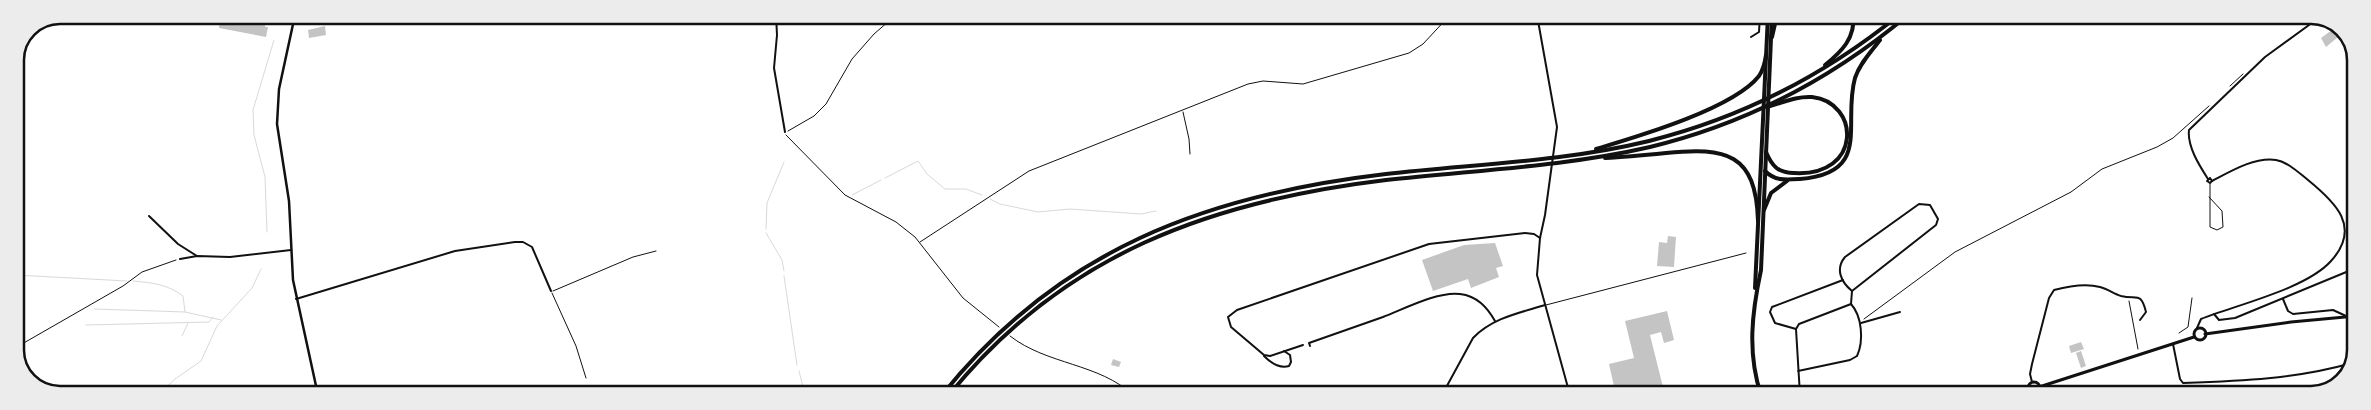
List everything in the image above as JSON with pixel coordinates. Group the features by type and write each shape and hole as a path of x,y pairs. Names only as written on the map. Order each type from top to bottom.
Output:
{"highway":[{"path":"1759,386 1752,352 1768,24"},
{"path":"1755,298 1760,270 1764,210 1772,24"},
{"path":"1772,37 1775,24"},
{"path":"1816,73 1847,44 1852,24"},
{"path":"950,386 993,338 1048,292 1110,253 1180,220 1255,197 1331,182 1583,153 1648,141 1706,124 1763,101 1816,73 1859,46 1887,24"},
{"path":"1752,112 1810,84 1897,24"},
{"path":"1761,163 1765,171 1775,179 1789,180 1825,175 1837,167 1844,158 1852,137 1856,78 1863,61 1885,34"},
{"path":"1583,153 1660,129 1719,103 1755,80 1761,73 1766,54"},
{"path":"1570,161 1623,153 1671,141 1793,99 1810,97 1832,105 1844,121 1847,137 1843,153 1833,165 1820,172 1799,174 1780,171 1773,166 1766,152"},
{"path":"957,386 1001,339 1056,294 1122,253 1182,226 1240,207 1321,190 1386,180 1694,150 1722,153 1738,163 1751,179 1756,194 1758,221"},
{"path":"1764,210 1771,193 1789,180"}],"main road":[{"path":"2042,386 2194,337 2200,340 2205,334 2346,316"},
{"path":"2194,337 2194,332 2197,328 2203,329 2205,334"},
{"path":"2028,386 2032,382 2038,386"}],"street":[{"path":"293,24 276,110 289,201 296,299 316,386"},
{"path":"776,24 774,68 784,132"},
{"path":"1539,24 1557,123 1551,178 1540,238 1537,275 1567,386"},
{"path":"1752,37 1759,32 1759,24"},
{"path":"2197,328 2200,319 2314,274 2336,255 2343,242 2344,231 2340,211 2329,198 2283,162 2269,160 2250,163 2211,182 2188,137 2190,130 2244,74 2310,24"},
{"path":"1798,371 1855,358 1858,352 1861,322 1851,304 1852,291 1843,280 1840,269 1845,257 1919,204 1926,204 1933,208 1938,218 1936,225 1852,291"},
{"path":"149,216 184,248 197,256"},
{"path":"1284,351 1292,359 1289,366 1278,367 1231,327 1228,322 1231,314 1429,244 1525,233 1534,234 1540,238"},
{"path":"296,299 455,251 515,242 523,242 532,246 551,291"},
{"path":"180,259 197,256 225,257 291,250"},
{"path":"2214,314 2219,320 2226,321 2347,272"},
{"path":"1796,329 1775,322 1770,312 1772,307 1843,280"},
{"path":"2032,382 2030,374 2032,364 2051,293 2054,290 2086,285 2129,297 2137,296 2142,300 2146,312 2140,320"},
{"path":"1310,346 1309,343 1420,302 1451,293 1468,295 1483,303 1495,321"},
{"path":"2283,299 2288,310 2293,314 2333,310 2346,316"},
{"path":"1799,386 1796,329 1800,324 1851,304"},
{"path":"1447,386 1473,338 1484,327 1495,321 1545,306"},
{"path":"1861,322 1900,312"},
{"path":"2173,344 2180,379 2183,383 2266,380 2343,366"},
{"path":"1264,355 1270,356 1303,345"}],"lane":[{"path":"2209,197 2222,211 2223,227 2217,230 2210,227 2209,197 2211,182"},
{"path":"1545,306 1746,253"}],"path":[{"path":"886,24 852,59 826,104 814,116 784,132 845,195 896,222 920,242 951,286 991,320"},
{"path":"920,242 1029,171 1254,83 1270,81 1303,84 1409,53 1423,44 1442,24"},
{"path":"2228,88 2241,74 2244,74"},
{"path":"1861,322 1955,252 2071,192 2102,169 2147,153 2177,134 2210,105"},
{"path":"1183,111 1190,154"},
{"path":"586,378 576,346 551,291 632,257 656,251"},
{"path":"24,343 123,286 142,272 180,259"},
{"path":"2129,297 2138,349"},
{"path":"2179,334 2186,330 2188,326 2192,298"},
{"path":"1018,342 1048,356 1111,378 1121,386"}],"building":[{"path":"220,24 265,24 265,27 268,27 266,37 219,28"},
{"path":"325,26 326,35 309,38 308,30"},
{"path":"2332,30 2338,37 2326,47 2321,38"},
{"path":"1668,236 1676,237 1674,267 1657,266 1659,242 1667,243"},
{"path":"1495,243 1503,266 1496,268 1499,277 1471,288 1468,279 1433,291 1422,260 1464,245"},
{"path":"1667,311 1674,340 1664,343 1661,332 1650,335 1663,386 1614,386 1609,364 1634,358 1625,321"},
{"path":"2081,342 2084,349 2071,353 2069,346"},
{"path":"2081,351 2086,366 2081,368 2076,353"},
{"path":"1113,359 1121,362 1119,367 1111,365"}],"waterway":[{"path":"267,232 265,177 254,135 253,110 274,40"},
{"path":"885,178 918,161 927,174 945,189 966,189 982,195"},
{"path":"766,229 767,203 784,162"},
{"path":"852,195 881,180"},
{"path":"990,199 1000,204 1038,212 1070,209 1141,214 1156,211"},
{"path":"766,233 782,260 784,271"},
{"path":"168,386 201,361 217,326 252,288 261,269"},
{"path":"24,275 127,281"},
{"path":"784,276 797,365"},
{"path":"133,281 153,283 171,289 183,296 185,312 221,320"},
{"path":"94,309 185,312"},
{"path":"86,325 209,322 213,317"},
{"path":"182,336 188,323"},
{"path":"799,371 803,386"}]}
